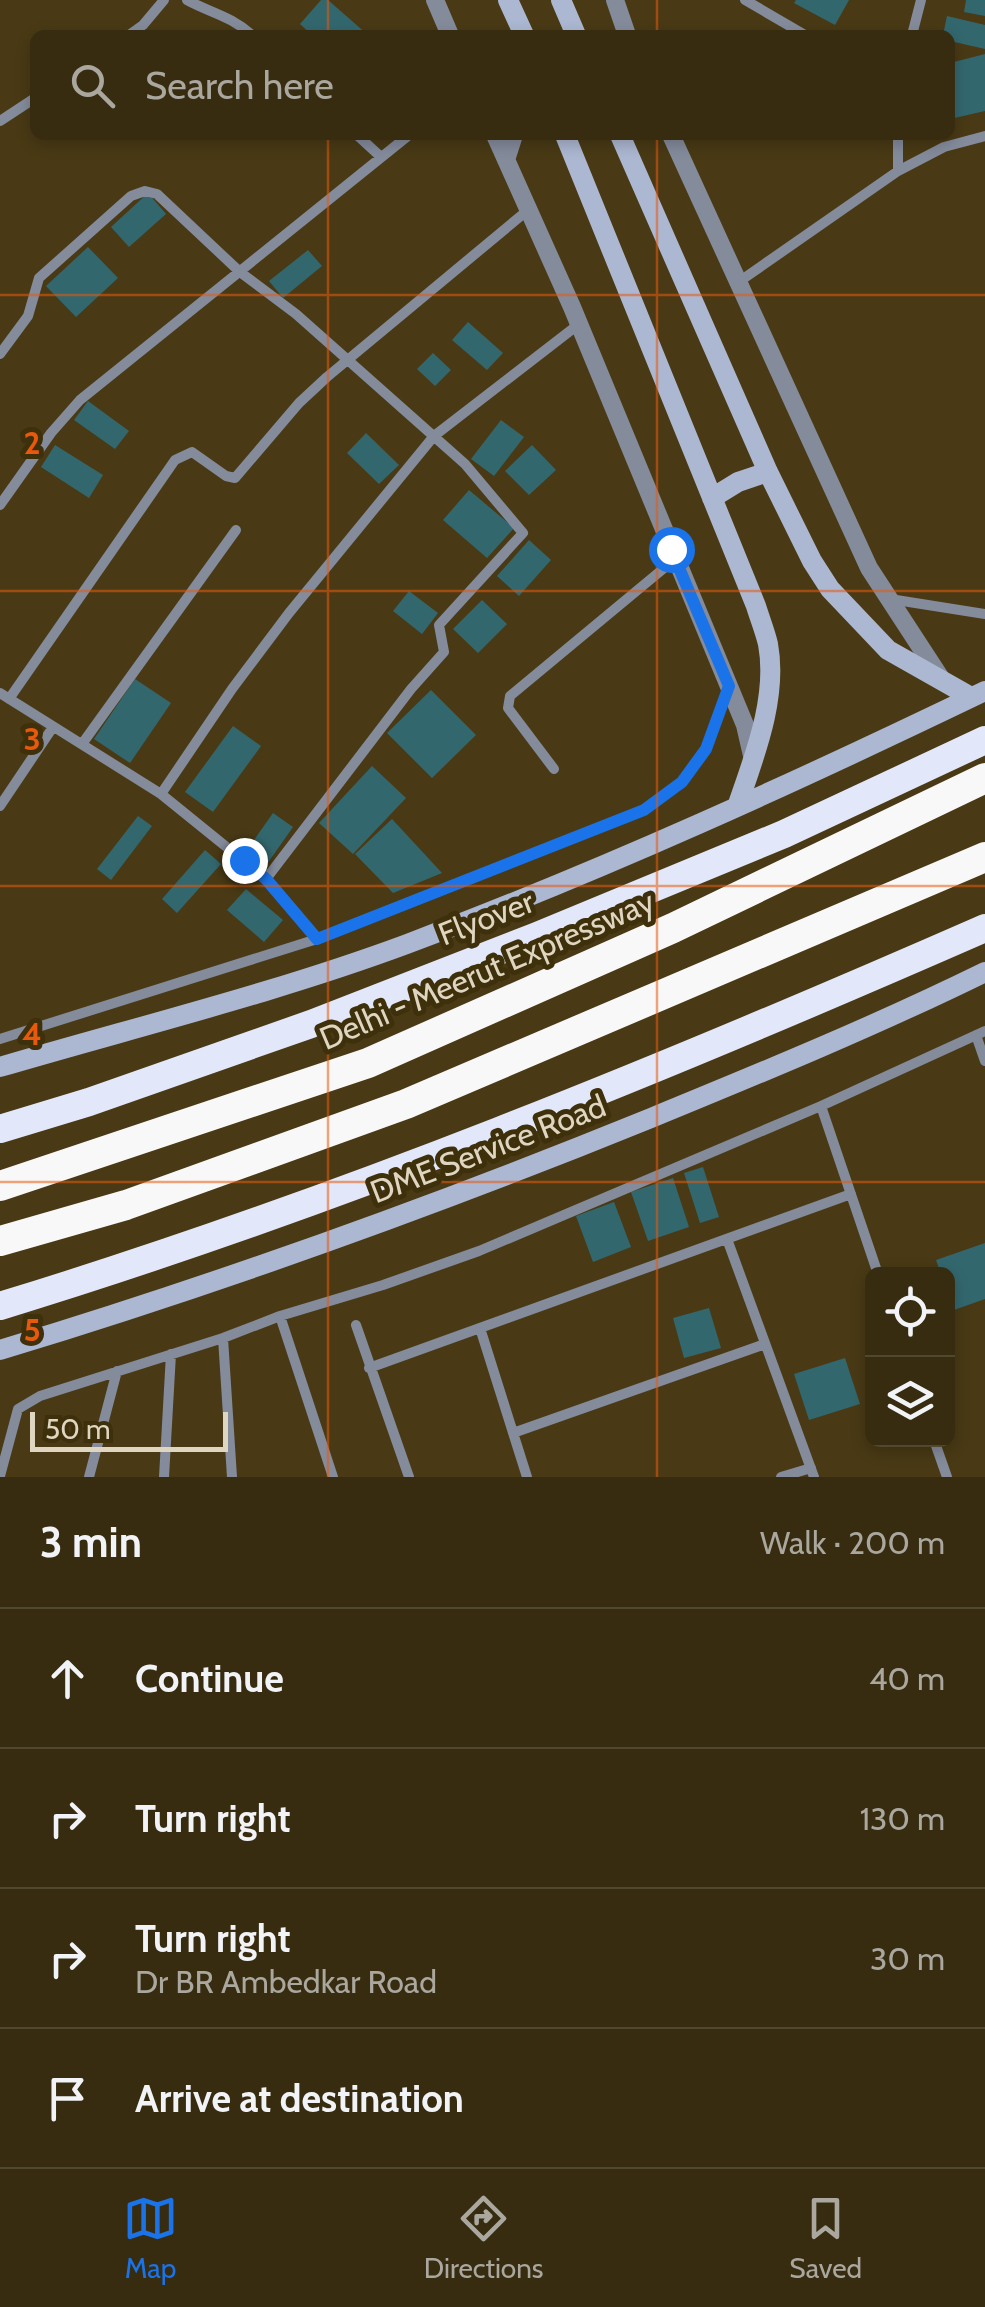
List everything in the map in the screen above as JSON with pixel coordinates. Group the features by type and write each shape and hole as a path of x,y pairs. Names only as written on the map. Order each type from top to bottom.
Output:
{"highway":[{"name":"Flyover","path":"0,1129 89,1102 292,1030 502,949 784,834 985,740"},
{"name":"Delhi - Meerut Expressway","path":"0,1186 368,1063 673,928 985,778"},
{"path":"0,1241 126,1205 406,1104 985,856"},
{"path":"0,1306 261,1220 446,1152 738,1036 985,928"}],"main road":[{"path":"508,0 522,30"},
{"path":"561,0 575,30"},
{"path":"566,140 756,606 768,645 770,680 753,760 737,808"},
{"path":"622,140 768,472 830,589 888,650 946,684 978,694"},
{"path":"712,498 738,482 768,472"},
{"path":"0,1067 328,971 406,944 737,808 978,694"},
{"name":"DME Service Road","path":"0,1350 177,1296 477,1188 825,1046 985,972"}],"street":[{"path":"136,30 164,0"},
{"path":"187,0 206,11 235,19 247,30"},
{"path":"435,0 448,30"},
{"path":"615,0 625,30"},
{"path":"746,0 797,30"},
{"path":"913,30 921,0"},
{"path":"0,121 30,101"},
{"path":"740,281 898,171 944,147 985,136"},
{"path":"362,140 381,158"},
{"path":"0,504 51,432 80,400 403,140"},
{"path":"497,140 579,324 729,686 753,760"},
{"path":"506,160 512,140"},
{"path":"673,140 869,568 946,684"},
{"path":"898,140 898,171"},
{"path":"0,354 28,316 39,278 131,196 145,191 158,194 240,272 347,359 465,464 523,532 439,625 444,652 411,689 266,879"},
{"path":"317,939 266,879 161,794 4,696 175,460 192,452 235,478 299,403 347,359 529,209"},
{"path":"161,794 278,628 434,436 579,324"},
{"path":"82,744 236,530"},
{"path":"554,769 508,708 510,696 675,559"},
{"path":"889,598 985,614"},
{"path":"0,1039 317,939 644,810 682,782 706,749 729,686"},
{"path":"0,806 53,727"},
{"path":"0,1476 18,1409 25,1402 478,1251 820,1106 980,1033 985,1061"},
{"path":"820,1106 876,1267"},
{"path":"369,1368 851,1194"},
{"path":"727,1239 812,1472 780,1477"},
{"path":"280,1316 334,1477"},
{"path":"356,1325 409,1477"},
{"path":"480,1328 528,1477"},
{"path":"223,1338 232,1477"},
{"path":"514,1434 766,1344"},
{"path":"164,1477 171,1354"},
{"path":"89,1477 117,1371"},
{"path":"936,1447 947,1477"}],"building":[{"path":"321,0 328,0 362,30 307,30 300,24"},
{"path":"849,0 835,25 794,3"},
{"path":"966,0 985,0 985,16 964,12"},
{"path":"947,16 985,25 985,49 955,42 955,30 944,30"},
{"path":"985,54 985,111 955,118 955,62"},
{"path":"148,193 166,214 129,247 111,227"},
{"path":"88,247 118,278 76,317 46,286"},
{"path":"308,250 322,266 283,298 269,281"},
{"path":"468,322 503,353 487,370 452,340"},
{"path":"433,353 451,370 435,386 417,369"},
{"path":"88,401 129,431 115,449 74,420"},
{"path":"501,420 524,437 494,476 471,459"},
{"path":"366,433 399,465 379,484 347,453"},
{"path":"55,445 103,475 89,498 41,467"},
{"path":"532,445 556,470 529,495 505,471"},
{"path":"469,490 514,528 487,558 443,520"},
{"path":"529,540 551,560 519,596 497,576"},
{"path":"409,591 438,613 422,634 393,611"},
{"path":"482,600 507,624 478,653 453,629"},
{"path":"135,679 171,703 130,763 94,739"},
{"path":"431,690 476,735 432,778 387,733"},
{"path":"233,726 261,746 213,812 185,792"},
{"path":"372,766 406,798 353,854 319,823"},
{"path":"273,813 293,827 267,864 247,850"},
{"path":"138,816 152,826 111,880 97,869"},
{"path":"392,819 442,873 393,893 355,854"},
{"path":"205,850 221,864 177,913 162,899"},
{"path":"246,889 283,920 264,942 227,910"},
{"path":"703,1167 719,1217 700,1223 684,1173"},
{"path":"673,1178 689,1227 648,1241 631,1192"},
{"path":"614,1202 631,1247 593,1262 576,1216"},
{"path":"985,1243 985,1299 955,1310 955,1267 938,1267 936,1260"},
{"path":"709,1308 721,1348 684,1358 673,1318"},
{"path":"845,1358 860,1404 809,1420 794,1374"}],"route":[{"path":"244,860 266,879 317,939 644,810 682,782 706,749 729,686 671,549"}]}
